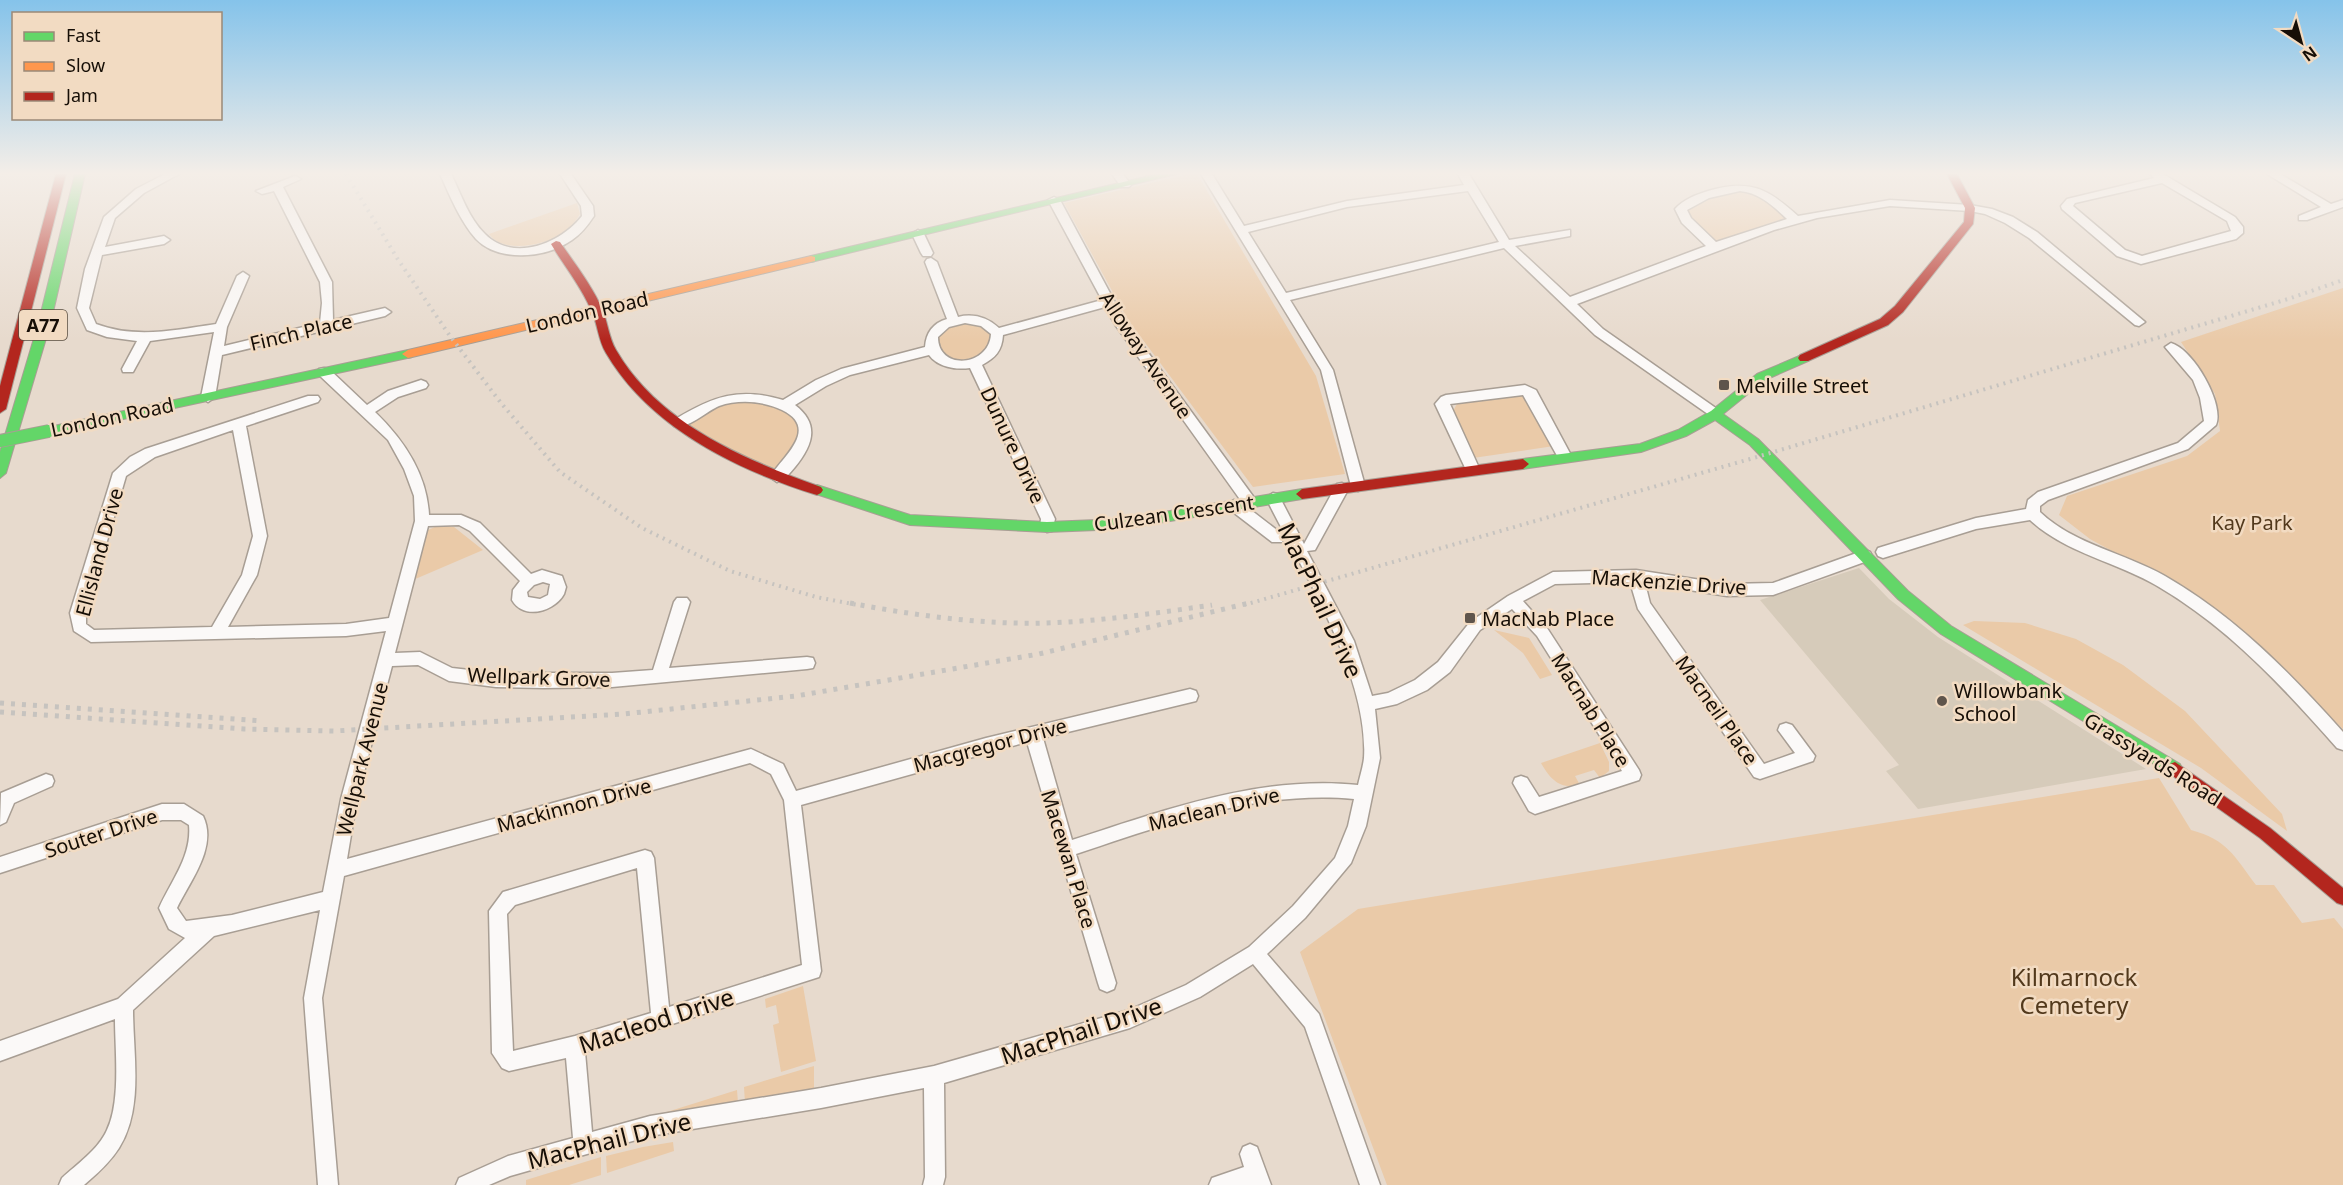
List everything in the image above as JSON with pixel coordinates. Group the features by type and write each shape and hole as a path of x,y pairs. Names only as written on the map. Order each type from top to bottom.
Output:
{"main road":[{"name":"A77","path":"0,409 47,229"},
{"name":"A77","path":"0,473 18,423 68,229"},
{"name":"London Road","path":"0,441 324,372 937,229"},
{"name":"Culzean Crescent","path":"556,244 597,310 611,352 642,393 679,423 726,453 777,477 910,520 1047,527 1122,524 1273,498 1641,448 1682,433 1715,414 1761,377 1884,322 1899,309 1964,229"},
{"name":"Grassyards Road","path":"1715,414 1754,442 1903,595 1946,630 2174,768 2265,833 2343,898"}],"street":[{"path":"105,229 91,269 83,308 91,327 120,337 145,339 220,327"},
{"path":"299,229 326,282 328,303 326,326"},
{"path":"476,229 491,246 509,250 524,250 556,244 575,229"},
{"name":"Alloway Avenue","path":"1070,229 1120,323 1250,502"},
{"path":"1243,229 1240,230 1327,370 1358,486"},
{"path":"1497,229 1506,244 1599,332 1715,414"},
{"path":"1696,229 1714,247"},
{"path":"1568,303 1594,291 1767,229"},
{"path":"2023,229 2139,322"},
{"path":"2092,229 2121,253 2141,260 2232,236 2237,229"},
{"path":"1282,298 1506,244 1566,233"},
{"path":"918,234 954,321"},
{"path":"97,252 164,240"},
{"path":"208,397 220,327 243,276"},
{"path":"997,333 1109,302"},
{"name":"Finch Place","path":"217,352 385,312"},
{"path":"965,319 985,322 997,333 997,347 992,353 974,363 953,364 943,361 931,350 932,336 937,330 954,321 965,319"},
{"path":"128,369 145,339"},
{"path":"2171,347 2191,364 2208,398 2211,422 2183,446 2043,496 2033,504 2034,514 2043,525 2059,534 2136,567 2188,598 2241,637 2278,670 2343,743"},
{"path":"785,405 820,383 846,372 931,350"},
{"name":"Dunure Drive","path":"974,363 1048,519 1047,527"},
{"name":"Wellpark Avenue","path":"324,372 393,437 411,469 421,496 422,521 349,799 312,998 328,1185"},
{"path":"365,412 393,394 421,386"},
{"path":"1473,470 1442,404 1446,400 1525,390 1531,393 1565,457"},
{"path":"679,423 708,405 726,399 762,397 785,405 796,412 803,426 804,440 796,455 777,477"},
{"name":"Ellisland Drive","path":"313,399 150,453 120,473 78,613 79,627 91,636 346,630 396,623"},
{"path":"216,633 251,574 259,553 260,536 239,424"},
{"path":"1310,546 1342,488"},
{"name":"MacPhail Drive","path":"466,1185 508,1166 583,1143 650,1126 821,1098 934,1076 1130,1019 1193,991 1255,953 1299,912 1342,862 1357,826 1372,758 1367,704 1346,641 1273,498"},
{"path":"1234,505 1277,538"},
{"path":"1883,552 1974,524 2010,516 2034,514"},
{"path":"422,521 461,519 475,526 529,581"},
{"name":"MacKenzie Drive","path":"1367,704 1391,699 1421,685 1444,667 1475,626 1513,600 1552,578 1593,574 1636,576 1727,590 1773,589 1865,556"},
{"name":"Macneil Place","path":"1636,576 1643,605 1760,772 1807,756 1786,730"},
{"name":"Macnab Place","path":"1513,600 1542,632 1633,775 1535,806 1521,783"},
{"path":"659,676 682,602"},
{"name":"Wellpark Grove","path":"387,660 420,658 448,674 496,680 612,680 807,663"},
{"name":"Macgregor Drive","path":"792,800 1033,734 1190,696"},
{"name":"Macewan Place","path":"1033,734 1107,983"},
{"name":"Mackinnon Drive","path":"337,870 752,756 777,769 792,800 812,971"},
{"path":"0,817 7,798 46,781"},
{"name":"Maclean Drive","path":"1066,850 1159,820 1283,791 1334,789 1366,793"},
{"name":"Souter Drive","path":"0,865 162,812 184,812 197,821 200,834 198,850 168,908 172,922 185,930 209,928"},
{"name":"Macleod Drive","path":"661,1018 645,858 509,898 498,911 502,1053 509,1061 575,1046 812,971"},
{"path":"0,1051 124,1006 209,928 330,899"},
{"path":"1255,953 1312,1021 1370,1185"},
{"path":"69,1185 89,1167 115,1136 123,1113 124,1006"},
{"path":"575,1046 583,1143"},
{"path":"933,1185 935,1177 934,1076"},
{"path":"1219,1185 1256,1170"}],"shaded area":[{"name":"Willowbank School","path":"1859,568 1889,599 1938,637 2146,769 1918,809 1886,771 1899,765 1760,600"}],"green space":[{"path":"502,229 569,229 553,239 524,246 504,244 489,234"},
{"path":"1078,229 1230,229 1316,376 1345,474 1253,487 1128,320"},
{"path":"1699,229 1767,229 1714,247"},
{"name":"Kay Park","path":"2343,288 2343,729 2212,606 2090,539 2059,515 2067,496 2187,456 2220,431 2215,394 2181,342"},
{"path":"961,322 976,324 988,330 993,339 980,356 959,361 941,355 937,337 949,326"},
{"path":"1519,394 1531,403 1554,446 1473,458 1452,413 1458,402"},
{"path":"744,396 796,413 804,439 777,477 679,423 708,405"},
{"path":"439,525 454,527 483,550 413,580 426,531"},
{"path":"1974,621 2025,623 2076,639 2123,665 2185,711 2282,814 2287,831 2201,768 1963,625"},
{"path":"1494,630 1529,638 1552,675 1540,679 1523,653"},
{"path":"1600,743 1609,762 1609,771 1600,778 1594,770 1575,776 1580,785 1567,786 1556,782 1541,763"},
{"name":"Kilmarnock Cemetery","path":"2159,778 2191,830 2222,844 2236,857 2256,885 2274,885 2302,923 2334,918 2343,929 2343,1185 1387,1185 1300,952 1358,909"},
{"path":"803,986 816,1061 781,1072 773,1025 779,1023 776,1005 766,1008 765,999"},
{"path":"814,1066 814,1089 745,1103 744,1087"},
{"path":"737,1090 738,1103 654,1116"},
{"path":"673,1142 674,1151 607,1173 606,1156"},
{"path":"601,1157 601,1175 569,1185 526,1185 526,1180"}],"railway":[{"path":"380,229 450,336 501,403 560,472 642,528 730,571 816,597 858,605"},
{"path":"1244,605 1750,459 2288,299 2343,280"},
{"path":"850,603 948,618 1023,623 1109,619 1212,605"},
{"path":"0,712 244,729 334,731 623,714 796,696 1039,654 1249,603"},
{"path":"0,703 263,721"}],"traffic: fast":[{"path":"0,473 44,325 67,229"},
{"path":"811,259 937,229"},
{"path":"49,431 408,354"},
{"path":"1523,464 1641,448 1682,433 1715,414 1761,377 1804,358"},
{"path":"1715,414 1754,442 1903,595 1946,630 2175,769"},
{"path":"0,441 49,431"},
{"path":"817,490 910,520 1047,527 1122,524 1302,494"}],"traffic: slow":[{"path":"408,354 811,259"}],"traffic: jam":[{"path":"0,409 47,229"},
{"path":"1804,358 1884,322 1899,309 1963,229"},
{"path":"556,244 593,301 612,353 630,379 651,401 702,439 730,455 817,490"},
{"path":"1302,494 1523,464"},
{"path":"2175,769 2265,833 2343,898"}],"place":[{"name":"Melville Street","path":"1724,385"},
{"name":"MacNab Place","path":"1470,618"},
{"name":"Willowbank School","path":"1942,701"}]}
